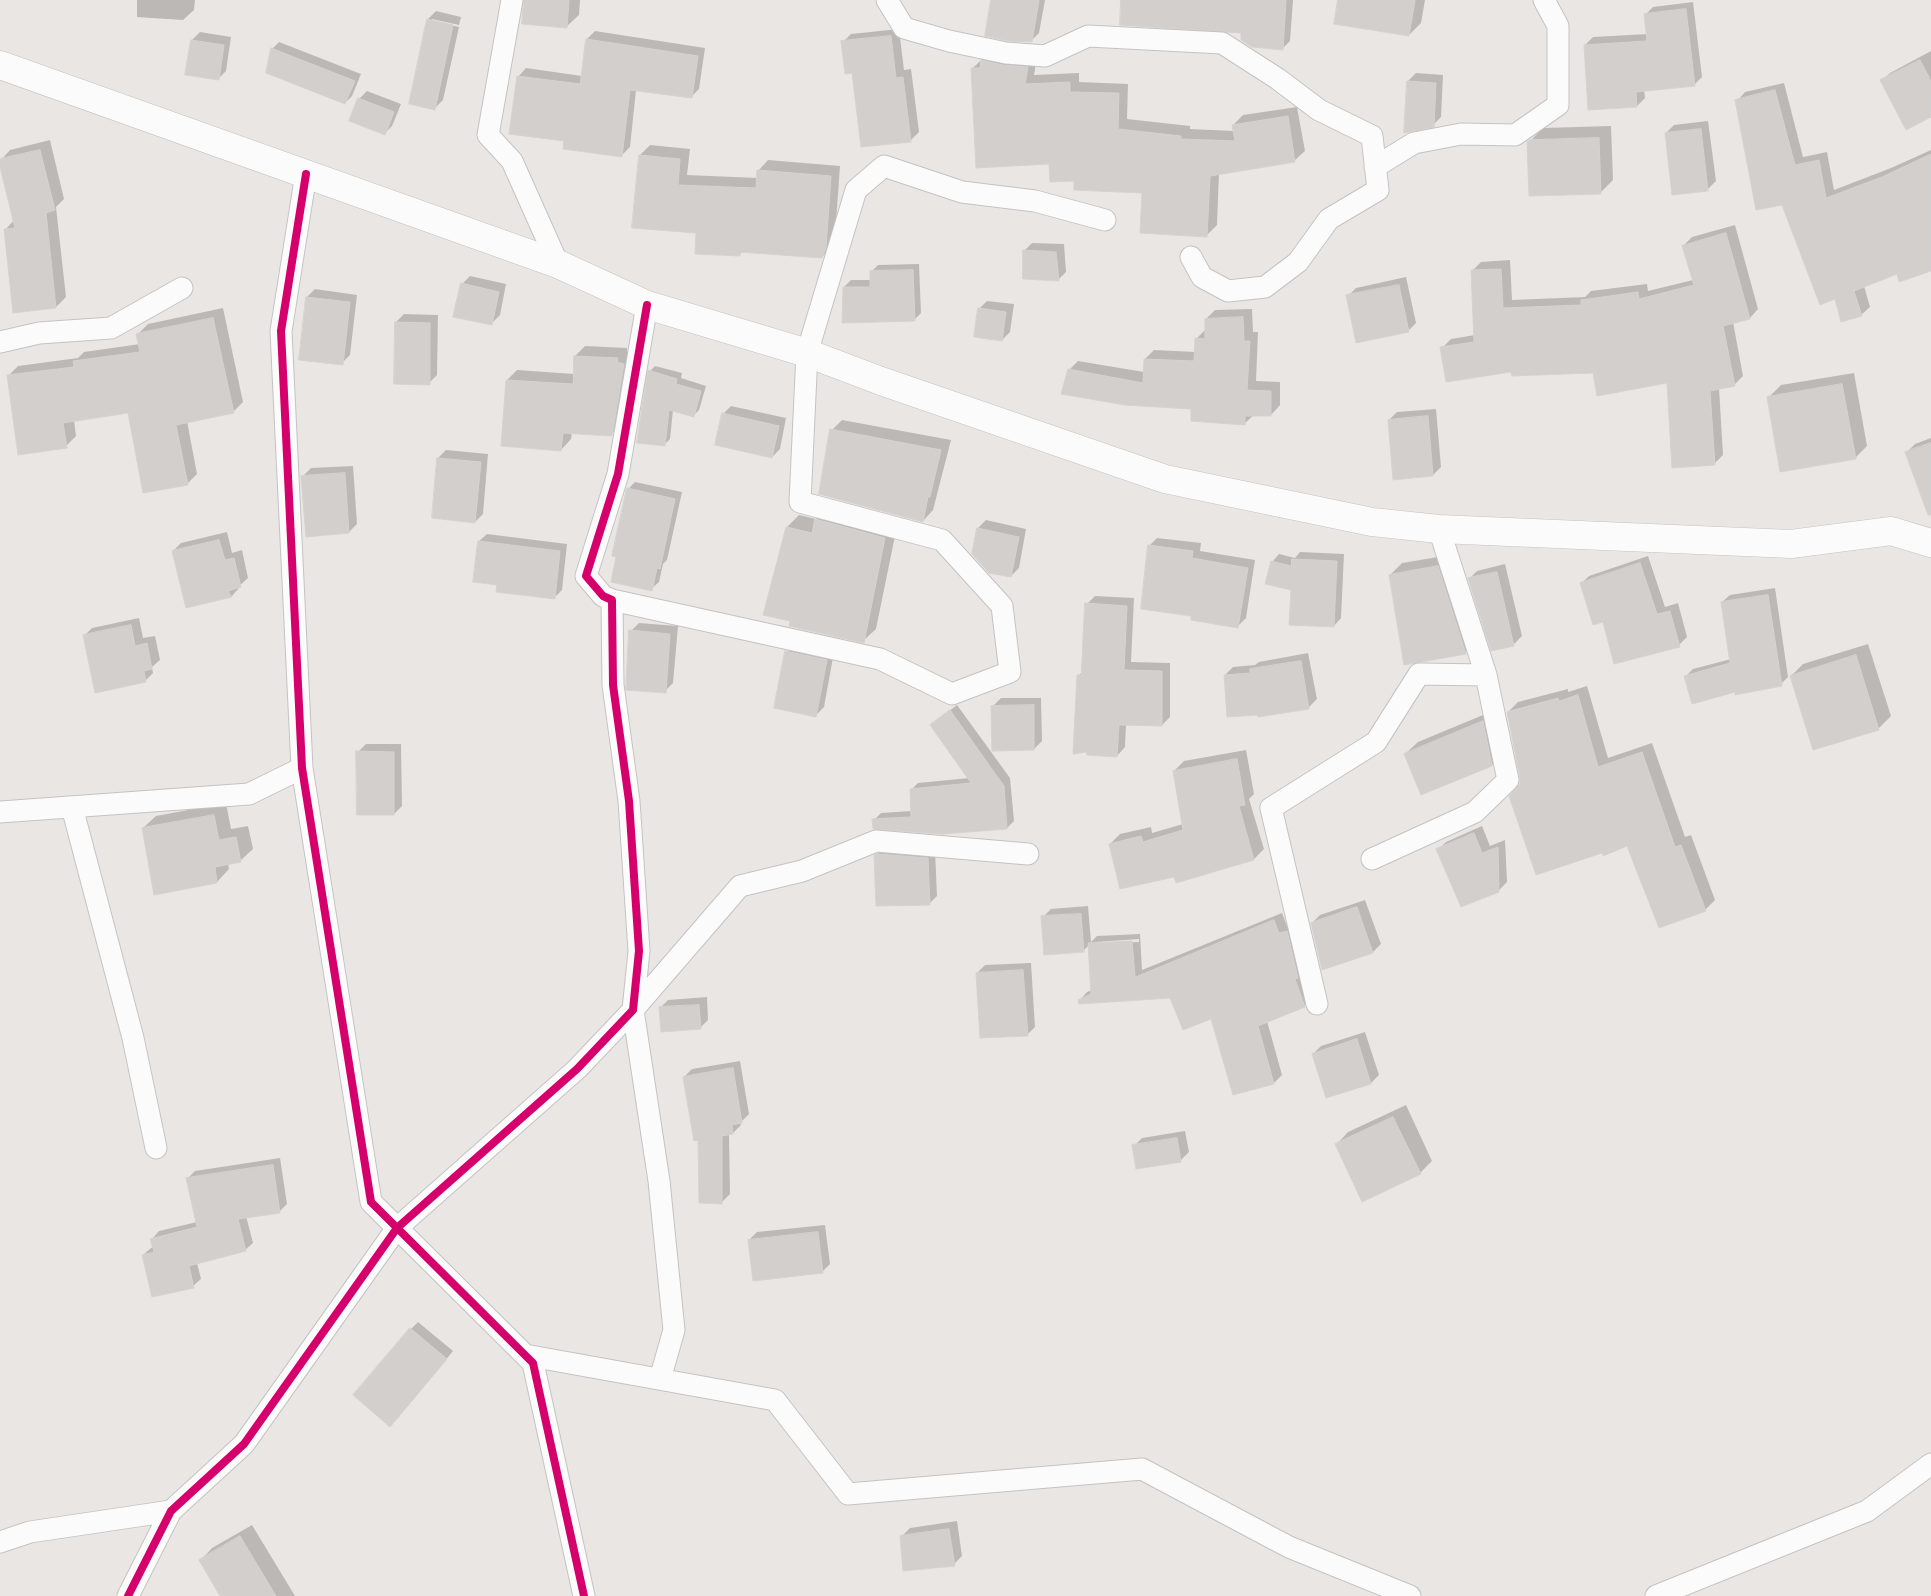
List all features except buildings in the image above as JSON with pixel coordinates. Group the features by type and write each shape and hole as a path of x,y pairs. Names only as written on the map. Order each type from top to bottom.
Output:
{"main road":[{"path":"0,65 558,264 647,305 807,353 881,381 1164,478 1372,522 1439,528 1791,544 1890,531 1931,543"}],"street":[{"path":"512,0 488,135 512,161 558,264"},
{"path":"887,0 904,28 948,41 1006,53 1045,56 1088,36 1222,43 1278,79 1319,110 1372,136 1378,190 1329,219 1298,262 1265,287 1228,291 1202,277 1191,257"},
{"path":"1375,167 1414,143 1461,134 1515,135 1558,105 1558,26 1544,0"},
{"path":"647,305 618,474 586,576 603,596 612,600 880,659 952,694 1010,672 1002,606 942,540 800,502 807,353 856,190 884,166 962,192 1035,201 1104,220"},
{"path":"306,174 281,331 302,768 371,1202 533,1363 584,1596"},
{"path":"0,342 39,332 111,328 182,288"},
{"path":"1372,859 1475,812 1508,780 1486,675 1439,528"},
{"path":"612,600 613,685 629,801 639,951 633,1010 659,1181 674,1330 660,1379"},
{"path":"1317,1004 1271,808 1376,742 1419,674 1486,675"},
{"path":"0,812 249,794 302,768"},
{"path":"72,807 134,1038 156,1148"},
{"path":"128,1596 171,1511 244,1444 397,1228 577,1069 633,1010 740,886 802,871 876,841 1028,854"},
{"path":"525,1355 775,1400 848,1494 1142,1469 1289,1547 1410,1596"},
{"path":"1656,1596 1867,1511 1931,1464"},
{"path":"0,1542 30,1532 171,1511"}],"cycle path":[{"path":"306,174 281,331 302,768 371,1202 533,1363 584,1596"},
{"path":"128,1596 171,1511 244,1444 397,1228 577,1069 633,1010 639,951 629,801 613,685 612,600 603,596 586,576 618,474 647,305"}]}
